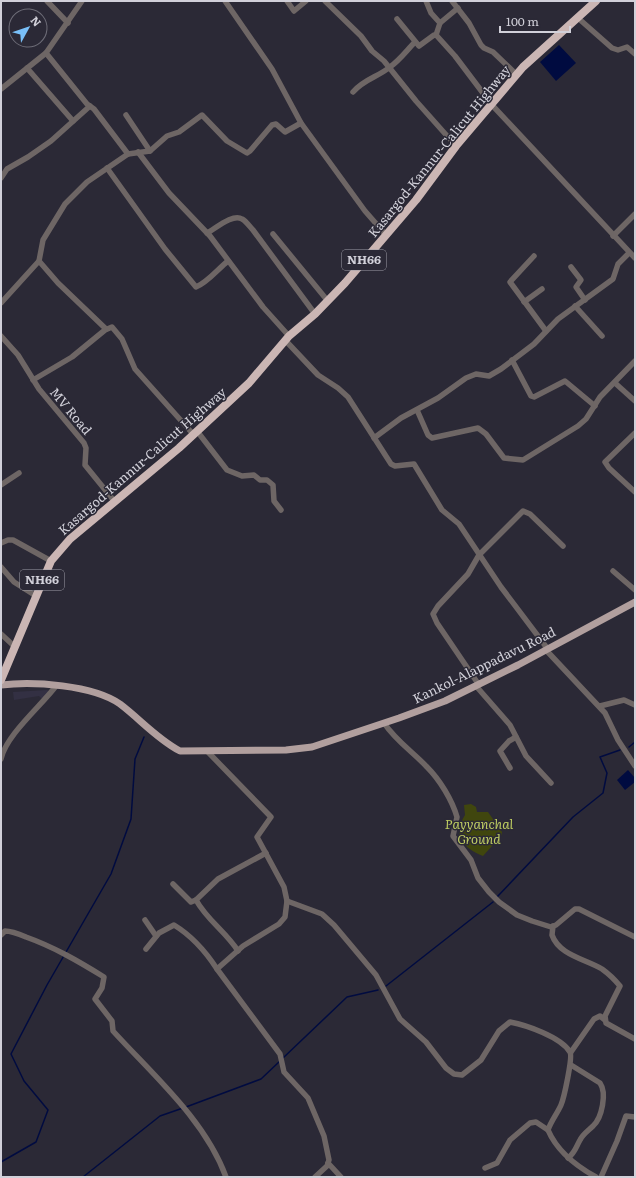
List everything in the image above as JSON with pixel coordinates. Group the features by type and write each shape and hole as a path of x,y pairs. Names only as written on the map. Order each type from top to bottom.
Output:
{"highway":[{"name":"Kasargod-Kannur-Calicut Highway","path":"1,680 51,561 70,539 116,502 195,433 249,383 287,338 315,314 386,235 416,200 456,146 523,67 596,1"}],"main road":[{"name":"Kankol-Alappadavu Road","path":"1,685 12,684 74,687 118,703 168,745 180,751 300,749 384,723 445,701 635,602"}],"street":[{"path":"47,1 68,23"},
{"path":"1,89 46,53 82,1"},
{"path":"225,1 272,69 301,123 365,211 386,235"},
{"path":"286,1 294,11 306,1"},
{"path":"325,1 390,68 416,101 456,146"},
{"path":"426,1 431,13 440,24"},
{"path":"452,1 481,45 493,52 516,75"},
{"path":"397,19 419,46 436,35 440,24 458,8"},
{"path":"578,18 612,48 618,50 627,47 635,54"},
{"path":"436,35 455,56 492,105 635,258"},
{"path":"353,92 369,78 376,76 390,68 415,42"},
{"path":"46,53 128,154"},
{"path":"27,68 73,121"},
{"path":"1,178 7,169 51,141 90,106"},
{"path":"126,115 150,150"},
{"path":"1,303 39,261 43,240 65,204 87,182 128,154 150,150 168,136 179,132 202,115 227,141 247,153 272,125 276,124 285,132 301,123"},
{"path":"138,152 169,192 207,234 318,376 338,388 348,397 391,464 395,466 414,464 442,510 459,524 506,595 546,649 600,706 626,754 635,766"},
{"path":"107,168 165,249 196,287 203,284 214,272 228,261"},
{"path":"613,236 635,214"},
{"path":"207,234 230,220 237,217 242,218 253,230 315,314"},
{"path":"273,234 327,300"},
{"path":"374,438 401,418 438,398 466,378 476,374 489,376 512,360 534,344 558,319 613,279 618,264 629,253"},
{"path":"534,256 510,282 546,331"},
{"path":"39,261 58,283 106,329"},
{"path":"571,267 581,280 576,287 585,300"},
{"path":"524,302 542,289"},
{"path":"575,306 602,336"},
{"path":"33,380 72,356 106,329 112,327 122,339 135,369 195,433 227,470 242,476 254,475 260,480 267,480 273,485 274,501 281,510"},
{"name":"MV Road","path":"1,336 18,355 39,389 84,443 86,448 85,464 116,502"},
{"path":"512,360 531,396 534,397 565,381 595,406"},
{"path":"417,410 428,435 432,438 435,439 478,428 486,434 504,458 523,460 578,426 586,419 600,397 635,361"},
{"path":"615,382 635,401"},
{"path":"635,433 604,462 635,492"},
{"path":"1,485 19,473"},
{"path":"551,783 526,756 510,725 477,685 437,623 433,614 438,606 468,574 479,555 523,511 534,518 563,546"},
{"path":"1,543 8,540 13,540 51,561"},
{"path":"1,567 14,582 36,596"},
{"path":"614,571 635,590"},
{"path":"1,634 14,646"},
{"path":"1,759 3,752 23,723 56,686"},
{"path":"600,706 624,700 635,705"},
{"path":"384,723 399,742 428,768 440,784 457,817 453,836 471,860 478,878 488,892 499,902 517,914 545,926 553,926 575,909 579,908 635,937"},
{"path":"510,768 500,751 509,741 516,737"},
{"path":"207,751 271,817 257,837 284,887 287,901 285,917 279,924 238,951 217,969"},
{"path":"173,884 187,900 191,902 196,900 218,879 266,853"},
{"path":"196,900 212,923 228,937 238,951"},
{"path":"287,901 322,914 334,925 376,975 400,1019 426,1042 446,1068 454,1074 462,1075 481,1060 499,1030 510,1022 546,1034 571,1052"},
{"path":"145,920 156,936"},
{"path":"146,949 156,936 168,927 174,926 188,935 203,950 282,1057 284,1072 308,1098 324,1136 328,1163 341,1177"},
{"path":"553,926 552,935 554,941 559,946 567,952 603,970 620,986 605,1016 605,1020"},
{"path":"1,935 5,931 11,931 65,953 104,977 102,988 95,1000 112,1021 113,1031 184,1108 218,1155 226,1177"},
{"path":"548,1130 562,1104 571,1065 571,1052 594,1019 600,1016 606,1023 635,1039"},
{"path":"568,1158 573,1154 584,1134 594,1126 603,1099 603,1087 600,1083 571,1065"},
{"path":"601,1177 626,1116 635,1117"},
{"path":"484,1168 497,1163 510,1140 530,1123 536,1122 548,1130 551,1137 568,1158 582,1169 596,1177"},
{"path":"315,1177 328,1163"}],"shaded area":[{"path":"559,45 576,63 556,81 540,62"},
{"path":"47,690 50,692 43,700 39,696 14,700 13,692"},
{"path":"628,770 635,778 635,782 625,790 617,780"}],"green space":[{"name":"Payyanchal Ground","path":"471,804 476,807 477,812 488,812 502,832 501,836 483,856 465,845 460,835 461,822 465,815 464,805"}],"waterway":[{"path":"1,1162 36,1142 48,1110 24,1081 11,1054 47,985 111,874 131,819 135,759 144,737"},
{"path":"629,747 635,742"},
{"path":"497,897 573,817 603,793 607,773 600,757 620,750"},
{"path":"386,986 493,902"},
{"path":"283,1058 347,997 378,990"},
{"path":"186,1107 261,1079 280,1061"},
{"path":"83,1177 160,1116 183,1108"}]}
